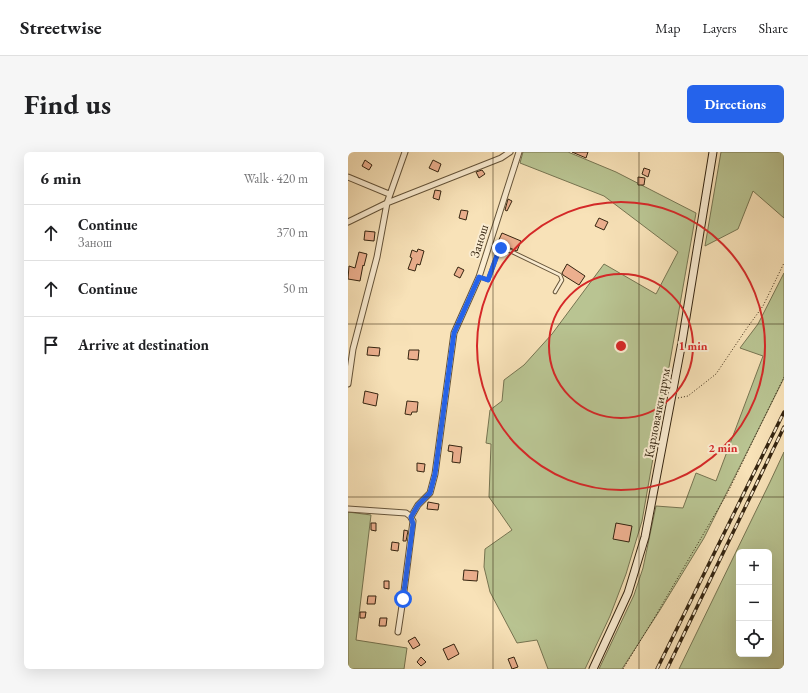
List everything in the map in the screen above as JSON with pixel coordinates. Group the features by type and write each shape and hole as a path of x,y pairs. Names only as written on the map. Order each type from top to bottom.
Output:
{"main road":[{"name":"Карловачки друм","path":"593,669 622,608 637,565 646,531 694,276 713,152"}],"street":[{"path":"348,384 353,349 377,257 389,194 405,152"},
{"path":"348,222 387,204 501,158 510,152"},
{"name":"Занош","path":"411,517 418,505 430,493 435,474 454,333 479,277 519,152"},
{"path":"348,177 389,194"},
{"path":"348,509 403,513 411,517 413,524 398,632"}],"lane":[{"path":"479,277 488,280 499,250 504,248 560,276 562,280 555,292"}],"path":[{"path":"671,400 688,396 716,374 763,306 784,263"},
{"path":"623,669 728,492 784,377"}],"green space":[{"path":"523,152 568,152 616,172 696,213 642,521 626,574 610,616 585,669 548,669 537,640 517,643 490,592 484,567 485,549 512,530 489,497 491,444 486,443 490,410 502,401 504,380 524,365 552,334 604,264 656,294 678,252 604,196 520,163"},
{"path":"721,152 784,152 784,218 753,191 738,229 705,246"},
{"path":"784,273 784,378 704,538 660,610 622,669 599,669 634,595 643,568 656,506 683,508 696,473 716,481 763,356 740,348 758,324"},
{"path":"784,452 784,669 679,669 736,552 736,657 772,657 772,549 737,549"},
{"path":"348,512 371,515 356,640 407,648 404,669 348,669"}],"building":[{"path":"572,152 588,152 586,158"},
{"path":"365,160 372,165 369,170 362,166"},
{"path":"433,160 441,164 438,172 429,168"},
{"path":"644,168 650,170 648,177 642,174"},
{"path":"482,170 485,174 479,178 476,172"},
{"path":"638,177 645,178 644,185 638,185"},
{"path":"435,190 441,191 439,200 433,198"},
{"path":"508,199 512,201 507,211 505,210"},
{"path":"461,210 468,211 466,220 459,218"},
{"path":"599,218 608,222 604,230 595,226"},
{"path":"365,231 375,232 374,241 364,240"},
{"path":"502,233 521,241 517,251 497,244"},
{"path":"418,249 424,251 420,265 417,264 415,271 408,269 412,258 410,257 412,250 417,252"},
{"path":"359,252 367,254 360,281 348,279 349,266 355,268"},
{"path":"567,264 585,276 579,285 563,275 562,273"},
{"path":"458,267 464,270 460,278 454,275"},
{"path":"368,347 380,348 379,356 367,355"},
{"path":"409,350 419,350 418,360 408,359"},
{"path":"365,391 378,394 376,406 363,403"},
{"path":"407,401 418,402 417,412 412,412 411,415 405,414"},
{"path":"449,445 462,447 460,463 452,462 453,452 448,451"},
{"path":"417,463 425,464 424,472 417,471"},
{"path":"428,502 439,504 438,510 427,509"},
{"path":"371,523 376,523 376,531 371,530"},
{"path":"616,523 632,526 629,542 613,539"},
{"path":"404,530 408,531 406,541 403,541"},
{"path":"392,542 399,543 398,551 391,550"},
{"path":"464,570 478,571 477,581 463,580"},
{"path":"384,581 389,581 389,589 384,588"},
{"path":"368,596 376,596 375,604 367,604"},
{"path":"360,612 366,612 365,618 360,618"},
{"path":"380,618 387,618 386,626 379,626"},
{"path":"415,637 420,645 413,649 408,641"},
{"path":"454,644 459,654 448,660 443,649"},
{"path":"421,657 426,662 421,666 417,662"},
{"path":"514,657 518,667 512,669 508,659"}],"railway":[{"path":"657,669 784,412"},
{"path":"667,669 784,427"}],"route":[{"path":"403,599 413,524 411,517 418,505 430,493 435,474 454,333 479,277 488,280 501,248"}]}
